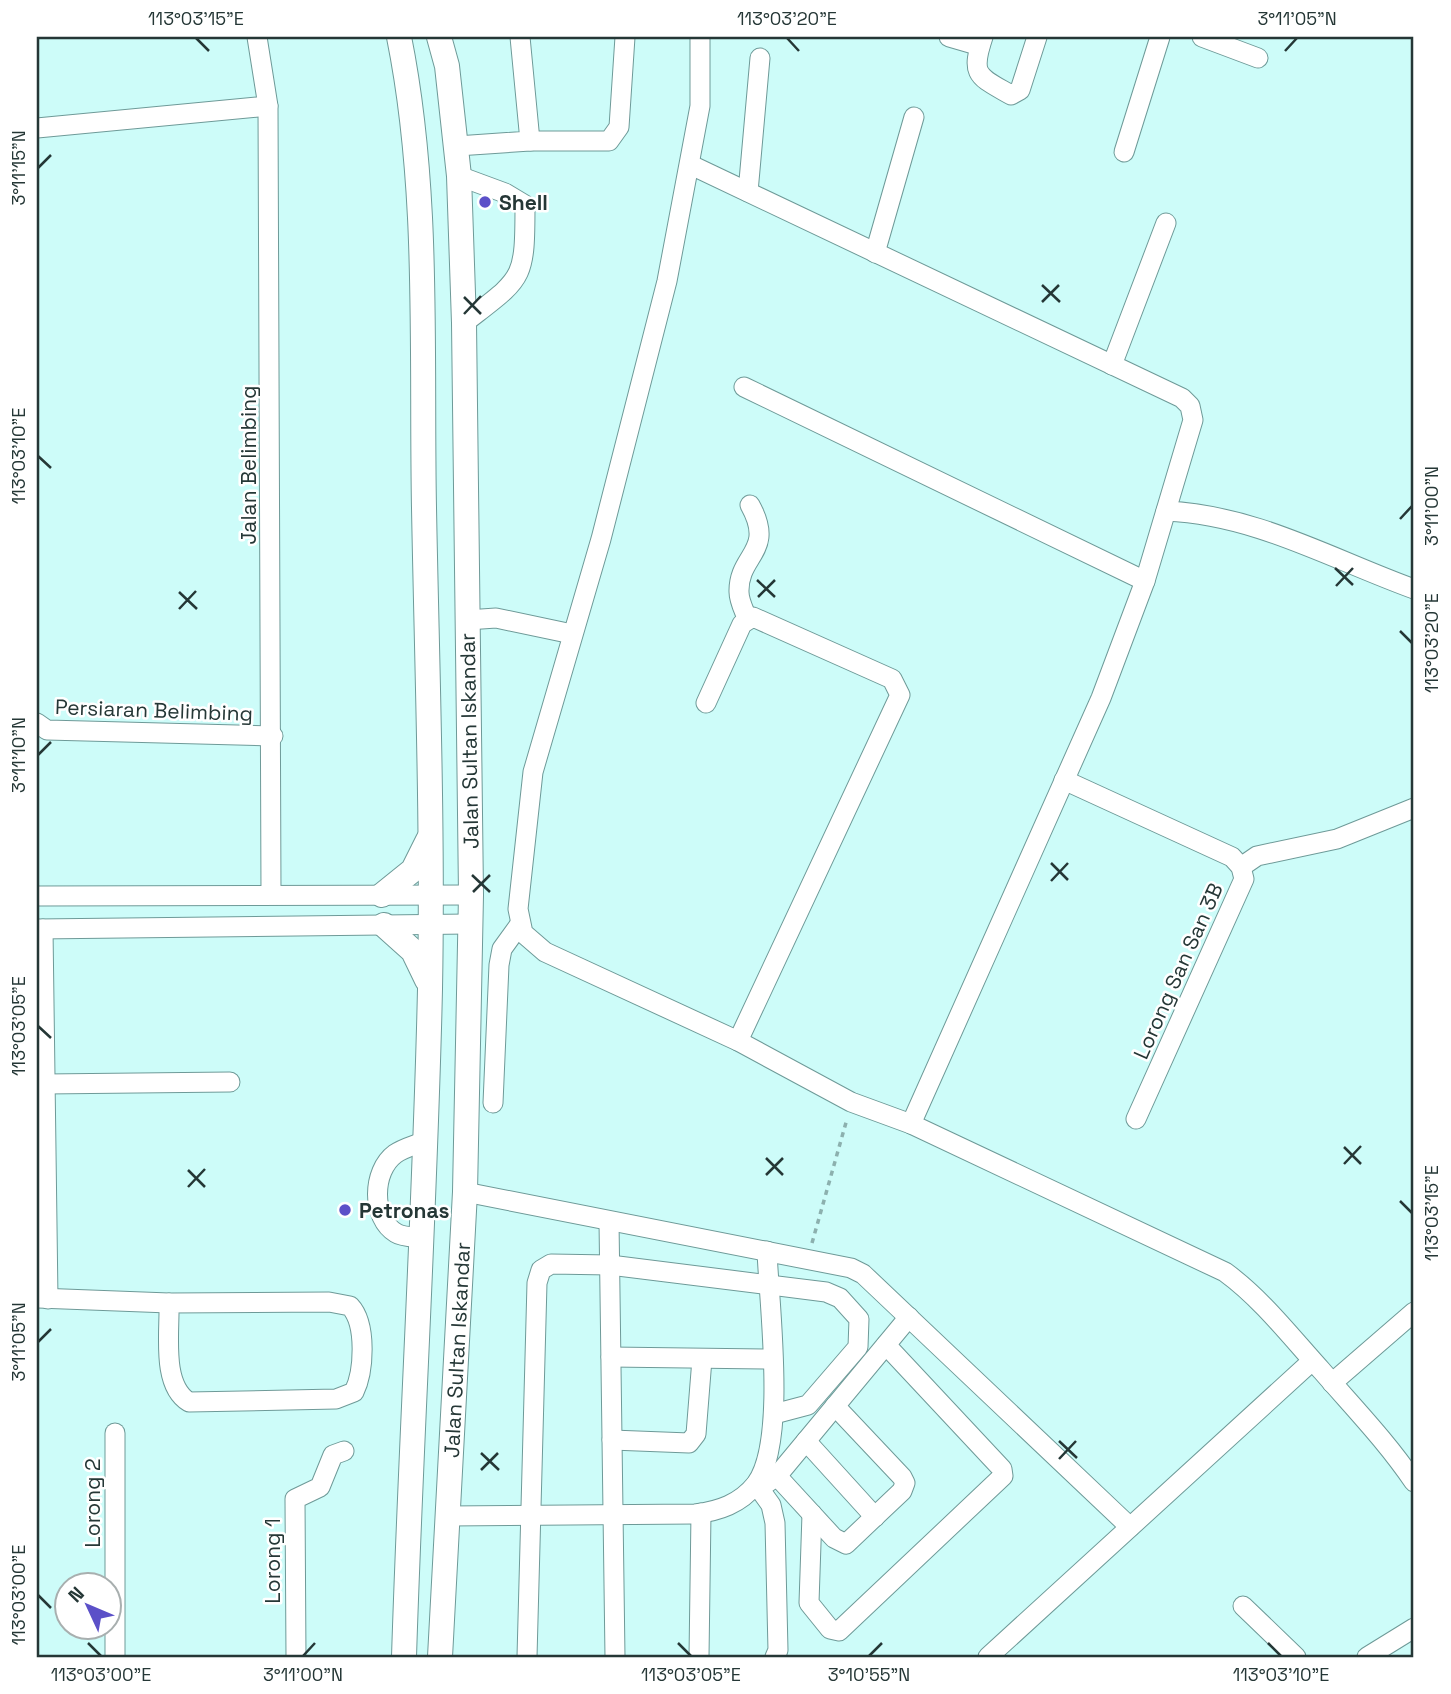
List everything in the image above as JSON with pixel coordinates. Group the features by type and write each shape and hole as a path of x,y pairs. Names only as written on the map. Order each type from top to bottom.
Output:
{"main road":[{"name":"Jalan Sultan Iskandar","path":"399,37 420,204 430,836 430,987 423,1238 410,1456 404,1657"},
{"name":"Jalan Sultan Iskandar","path":"439,37 447,66 459,176 464,323 471,895 465,1192 440,1657"},
{"path":"382,895 413,870 430,836"},
{"path":"384,925 413,951 430,987"}],"street":[{"name":"Jalan Belimbing","path":"257,37 268,107 273,736 271,894"},
{"path":"520,37 530,141"},
{"path":"457,146 530,141 609,141 619,127 625,37"},
{"path":"700,37 700,106 667,282 601,539 533,772 519,885 520,924 523,933 545,952 738,1041 851,1102 911,1124 1225,1272 1242,1285 1312,1360 1391,1448 1414,1482"},
{"path":"949,37 982,41 976,63 979,77 1011,95 1020,90 1037,37"},
{"path":"1124,152 1160,37"},
{"path":"1202,37 1258,58"},
{"path":"748,192 760,58"},
{"path":"37,128 268,107"},
{"path":"875,253 914,117"},
{"path":"691,165 1182,398 1190,406 1193,420 1145,581 1101,698 911,1124"},
{"path":"459,176 505,192 525,205 523,267 518,278 464,323"},
{"path":"1112,365 1166,223"},
{"path":"744,387 1145,581"},
{"path":"706,703 747,618 738,591 760,537 760,527 750,505"},
{"path":"1166,511 1230,517 1273,531 1348,565 1414,589"},
{"path":"738,1041 900,695 892,679 753,617 747,618"},
{"path":"467,621 496,618 572,634"},
{"name":"Persiaran Belimbing","path":"37,723 47,730 273,736"},
{"name":"Lorong San San 3B","path":"1064,780 1232,858 1241,867 1244,879 1136,1119"},
{"path":"1241,867 1257,856 1337,839 1414,808"},
{"path":"37,895 471,895"},
{"path":"169,1303 172,1382 179,1396 188,1402 337,1399 354,1392 360,1379 359,1324 355,1311 342,1303 169,1303 43,1299 45,1084 40,929 470,924"},
{"path":"493,1103 499,965 507,940 520,924"},
{"path":"45,1084 230,1082"},
{"path":"423,1238 397,1234 386,1223 379,1211 378,1191 385,1166 395,1154 425,1141"},
{"path":"465,1192 839,1264 863,1274 1130,1527"},
{"path":"609,1221 615,1657"},
{"path":"448,1516 701,1514 723,1509 755,1484 765,1465 774,1414 767,1251"},
{"path":"527,1657 533,1515 537,1283 541,1270 551,1264 610,1265 826,1292 840,1297 859,1319 858,1347 808,1405 774,1414"},
{"path":"1332,1383 1414,1312"},
{"path":"755,1484 766,1484 778,1476 909,1317"},
{"path":"812,1514 809,1603 830,1629 839,1631 1003,1476 1002,1469 886,1345"},
{"path":"611,1357 772,1359"},
{"path":"612,1440 689,1443 694,1439 702,1359"},
{"path":"988,1657 1312,1360"},
{"path":"778,1476 834,1538 846,1544 902,1491 905,1483 835,1406"},
{"name":"Lorong 2","path":"115,1433 115,1657"},
{"path":"806,1441 875,1517"},
{"name":"Lorong 1","path":"296,1657 295,1499 320,1487 332,1455 344,1451"},
{"path":"755,1484 771,1505 775,1523 778,1650 775,1657"},
{"path":"699,1657 701,1514"},
{"path":"1243,1606 1296,1657"},
{"path":"1367,1657 1414,1628"}],"path":[{"path":"807,1258 851,1102"}],"place":[{"name":"Shell","path":"485,202"},
{"name":"Petronas","path":"345,1210"}]}
